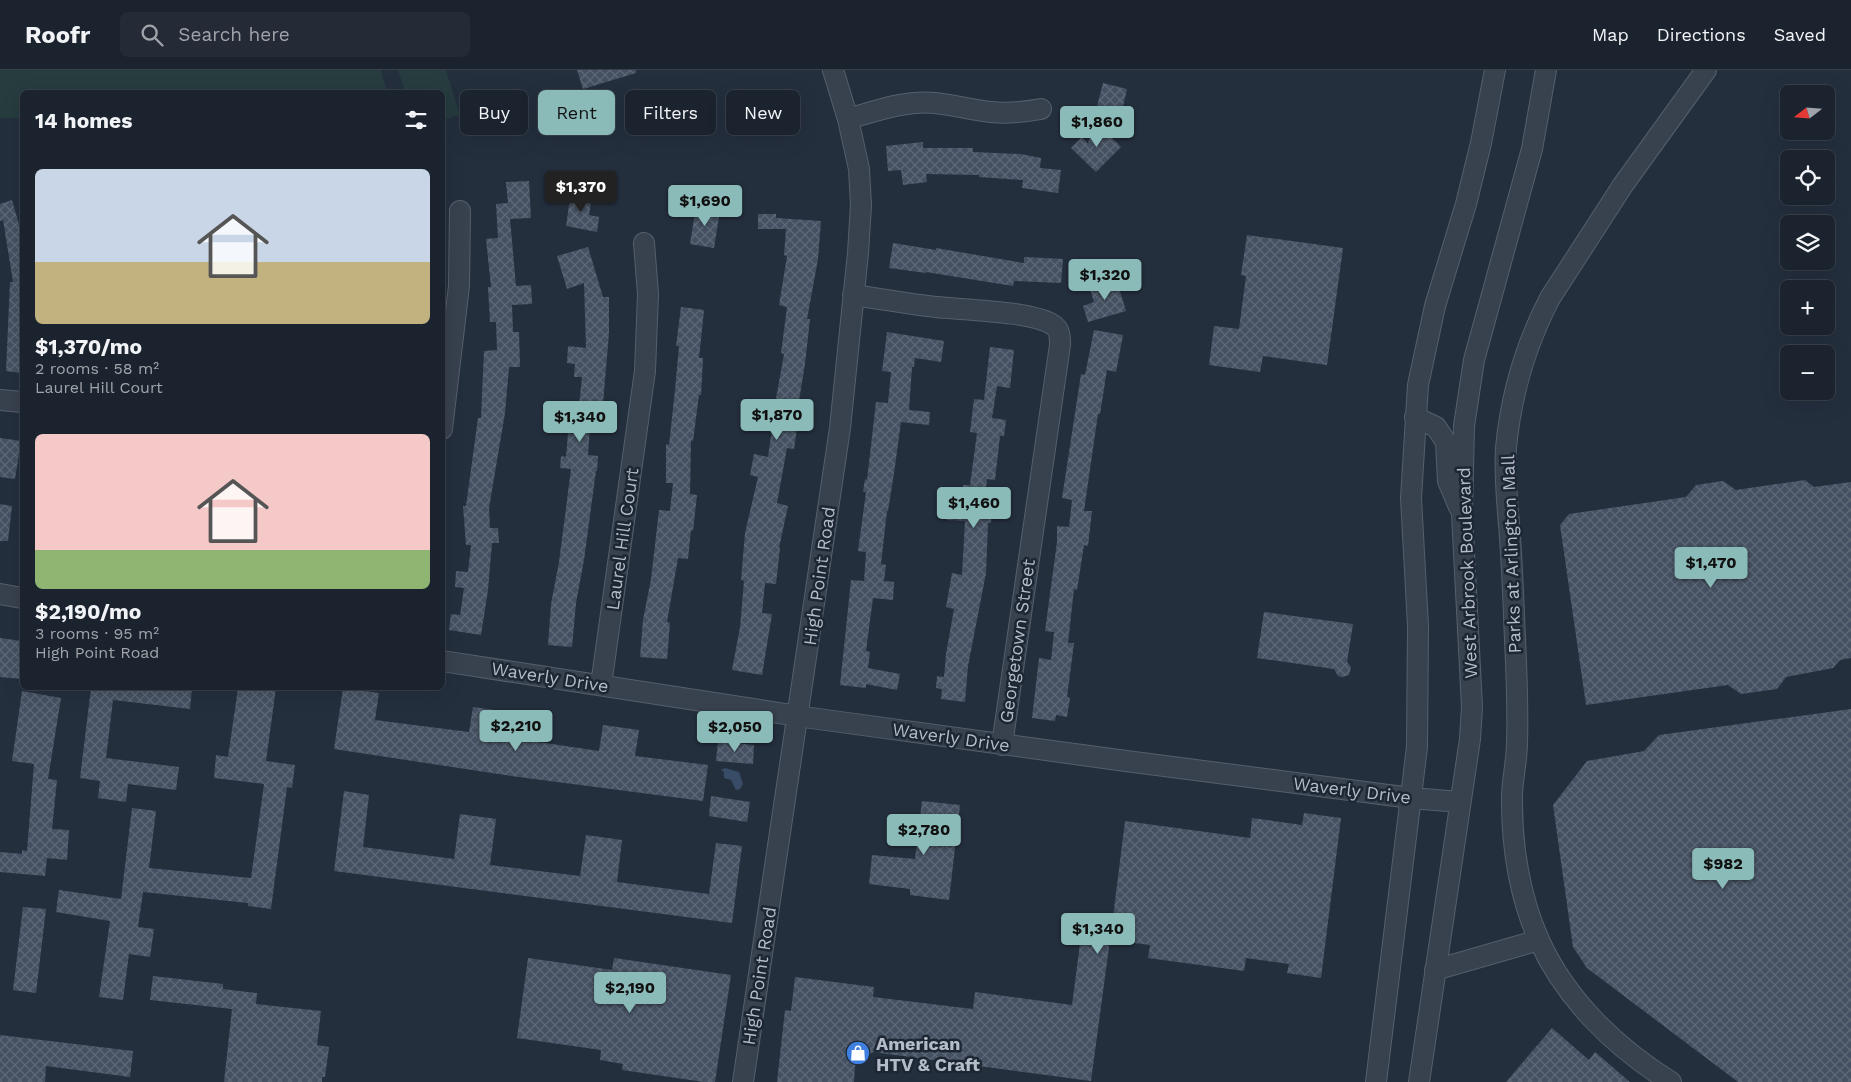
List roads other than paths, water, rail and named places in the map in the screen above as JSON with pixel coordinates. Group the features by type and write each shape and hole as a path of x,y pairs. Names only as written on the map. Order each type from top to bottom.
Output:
{"street":[{"name":"High Point Road","path":"743,1082 840,428 858,253 861,204 859,169 848,119 833,70"},
{"path":"1376,1082 1418,738 1418,626 1411,498 1418,385 1435,306 1466,204 1481,143 1495,70"},
{"name":"West Arbrook Boulevard","path":"1419,1082 1470,739 1472,707 1462,514 1464,426 1474,360 1532,149 1546,70"},
{"name":"Parks at Arlington Mall","path":"1671,1082 1626,1052 1566,988 1539,940 1522,888 1511,802 1517,745 1517,710 1506,448 1515,389 1526,351 1550,298 1623,186 1706,70"},
{"path":"848,119 896,106 916,103 934,103 992,112 1021,113 1041,109"},
{"path":"445,402 458,286 460,212"},
{"name":"Laurel Hill Court","path":"602,685 645,371 648,294 644,243"},
{"name":"Georgetown Street","path":"853,295 937,307 1023,315 1045,320 1055,326 1060,334 1060,345 1002,745"},
{"path":"0,400 20,402"},
{"path":"1415,417 1436,427 1446,442 1448,481 1462,514"},
{"path":"0,594 20,598"},
{"name":"Waverly Drive","path":"445,661 1002,745 1411,798 1460,802"},
{"path":"1435,970 1539,940"}],"water":[{"path":"725,768 739,772 743,784 740,789 736,790 731,780 724,778 724,772 721,770"}],"place":[{"name":"American HTV & Craft","path":"858,1053"}]}
